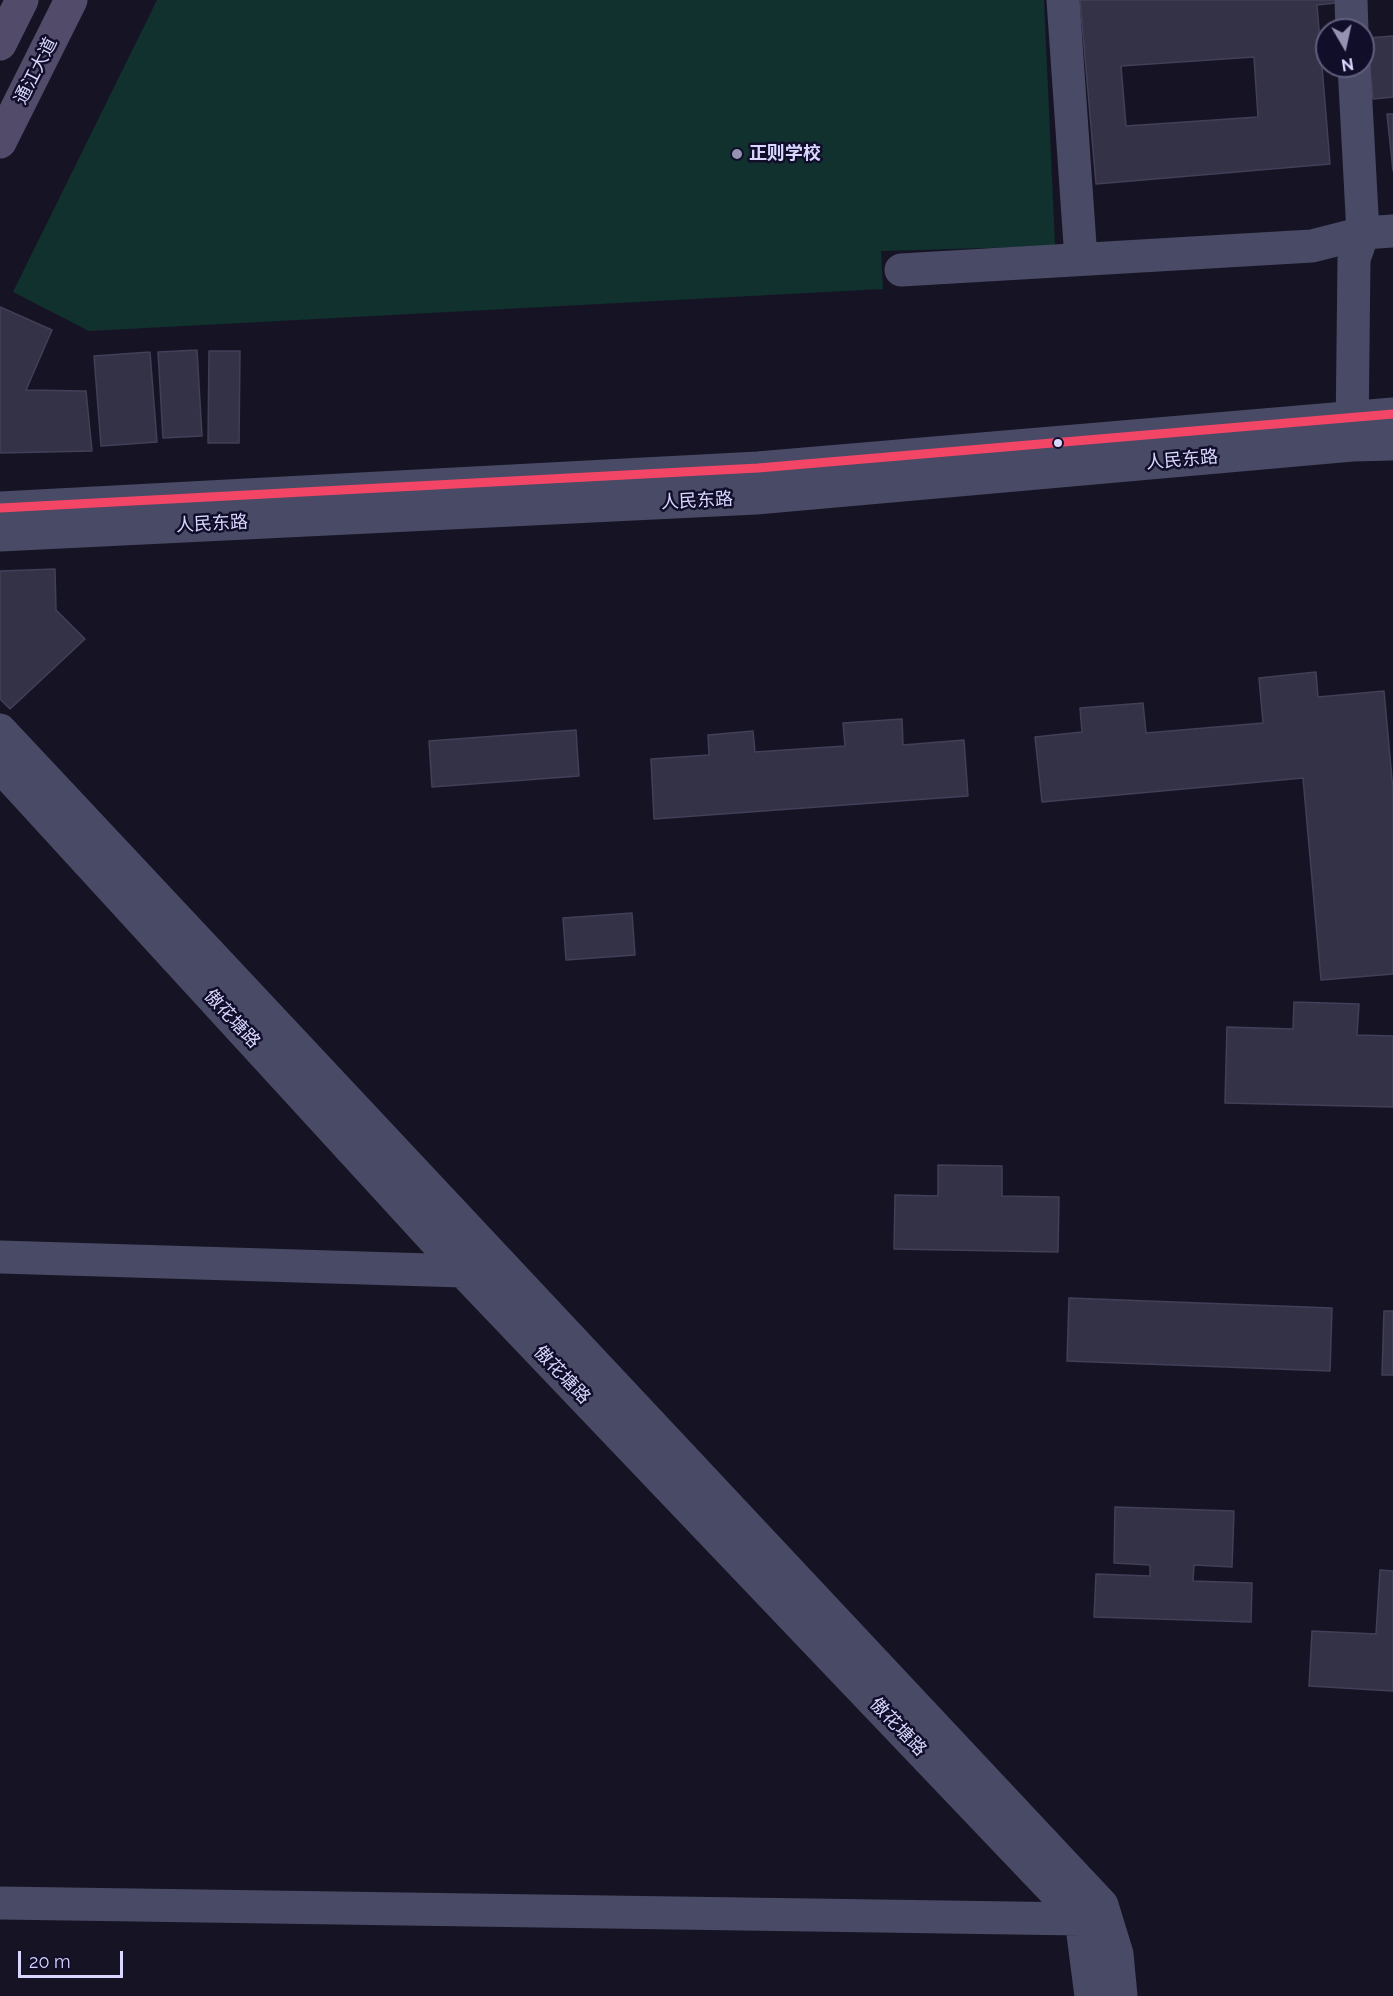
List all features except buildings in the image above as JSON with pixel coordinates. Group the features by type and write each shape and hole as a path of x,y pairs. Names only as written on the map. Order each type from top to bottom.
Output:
{"main road":[{"path":"0,44 22,0"},
{"name":"通江大道","path":"0,142 71,0"}],"street":[{"path":"1063,0 1081,259"},
{"path":"1351,0 1352,18"},
{"path":"1352,431 1354,259 1378,232 1356,78"},
{"path":"901,270 1312,246 1378,232"},
{"name":"人民东路","path":"0,534 756,498 1352,431 1393,414"},
{"name":"人民东路","path":"0,508 758,468 1352,431 1393,444"},
{"path":"0,730 1102,1905 1117,1954 1121,1996"},
{"name":"傲花塘路","path":"0,766 463,1271 1081,1919"},
{"path":"0,1257 463,1271"},
{"path":"0,1903 1081,1919 1091,1996"}],"green space":[{"name":"正则学校","path":"157,0 1044,0 1055,246 881,251 883,289 89,331 13,292"}],"transit line":[{"path":"0,508 758,468 1393,414"}],"place":[{"name":"正则学校","path":"737,154"}]}
